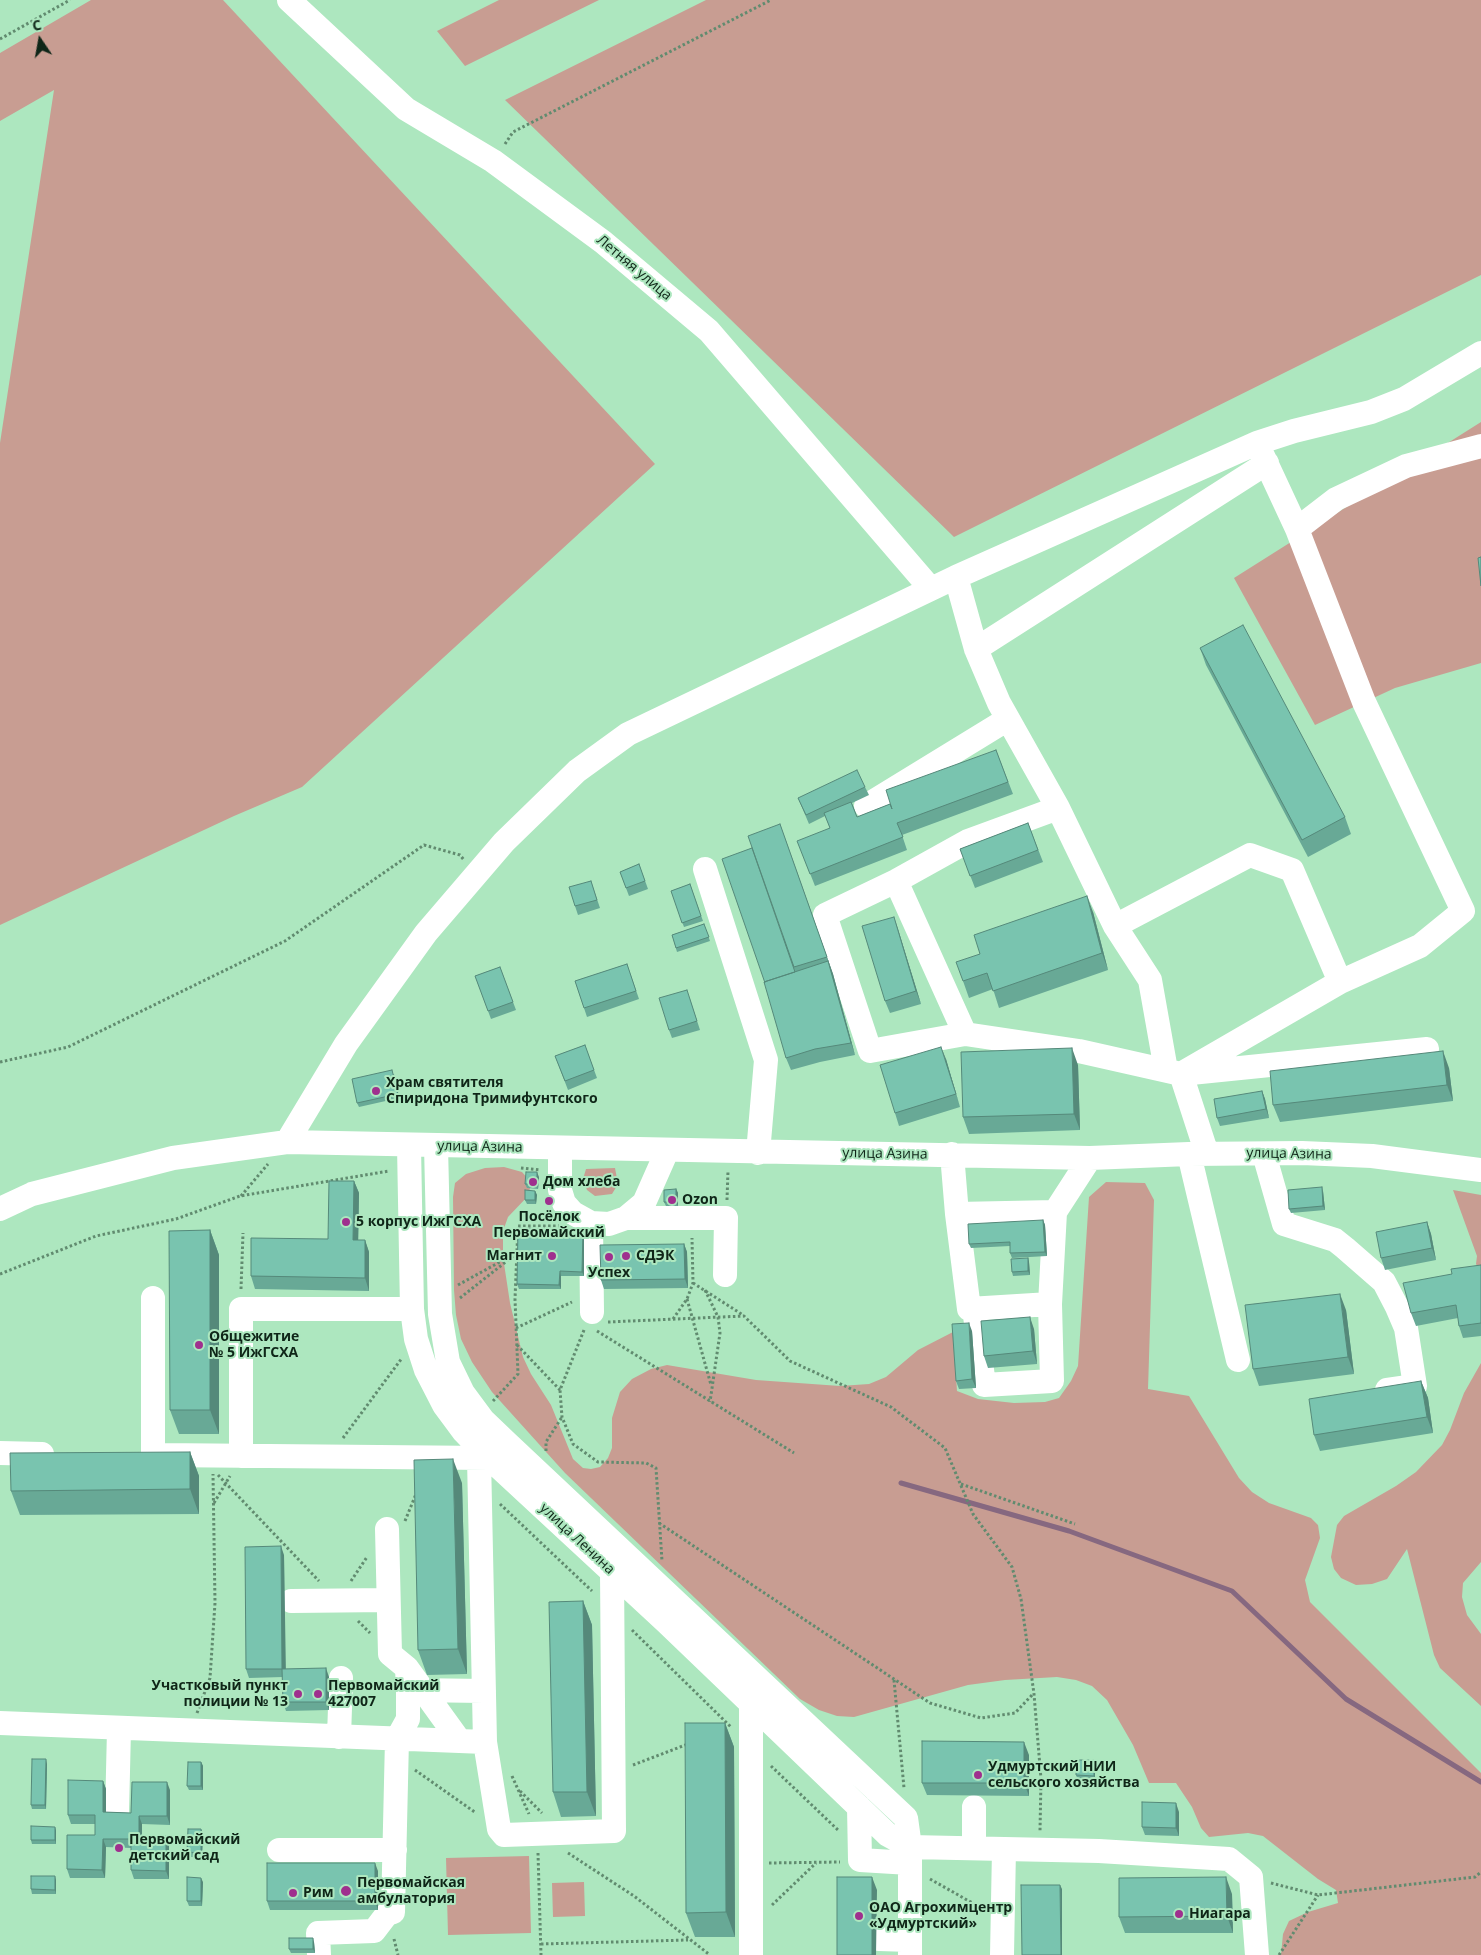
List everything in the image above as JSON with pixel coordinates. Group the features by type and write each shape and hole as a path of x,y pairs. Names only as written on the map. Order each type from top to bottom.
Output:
{"street":[{"name":"Летняя улица","path":"289,0 406,109 493,161 604,242 709,331 931,589"},
{"path":"976,649 1294,431 1379,408 1404,398 1481,353"},
{"path":"1297,529 1336,499 1406,466 1481,446"},
{"path":"1174,1072 1340,982 1420,946 1472,908 1364,702 1297,529 1262,453"},
{"path":"287,1142 346,1044 426,933 504,842 577,771 628,734 956,577 1262,453"},
{"path":"956,577 976,649 999,703 1058,808 1115,926 1150,980 1198,1154 1238,1360"},
{"path":"866,806 1008,720"},
{"path":"1058,808 968,841 896,881 825,915 870,1051 965,1034 1079,1051 1174,1072 1427,1048"},
{"path":"1115,926 1250,855 1292,870 1340,982"},
{"path":"705,869 766,1060 758,1152"},
{"path":"896,881 965,1034"},
{"name":"улица Азина","path":"0,1209 32,1194 173,1158 287,1142 410,1156 436,1146 1090,1158 1198,1154 1372,1156 1481,1170"},
{"name":"улица Ленина","path":"436,1146 443,1337 448,1362 467,1399 483,1420 665,1589 906,1818"},
{"path":"560,1148 560,1190 564,1202 573,1213 591,1225 610,1224 626,1218 644,1203 667,1151"},
{"path":"952,1154 957,1214 969,1309 1050,1304"},
{"path":"1264,1154 1284,1224 1335,1240 1346,1248 1384,1282 1406,1328 1415,1386 1366,1394"},
{"name":"улица Ленина","path":"410,1156 412,1310 416,1339 426,1370 444,1405 484,1458 612,1572 888,1835 910,1862"},
{"path":"974,1308 984,1385 1052,1381 1050,1304 1055,1212 1090,1158"},
{"path":"957,1214 1055,1212"},
{"path":"626,1218 726,1218 725,1275"},
{"path":"591,1225 594,1312"},
{"path":"153,1298 143,1455 484,1458 479,1484 485,1742 499,1829 504,1835 614,1832 612,1572"},
{"path":"241,1456 241,1309 412,1310"},
{"path":"0,1453 67,1454"},
{"path":"319,1955 318,1933 374,1931 387,1914 393,1912 397,1748 408,1719 407,1676 388,1600 387,1529"},
{"path":"290,1601 388,1600"},
{"path":"407,1676 484,1691"},
{"path":"407,1676 459,1740"},
{"path":"339,1737 341,1678"},
{"path":"751,1704 751,1955"},
{"path":"0,1723 339,1737 397,1748 459,1740 485,1742"},
{"path":"117,1814 118,1729"},
{"path":"859,1807 860,1860 910,1862 974,1848 1228,1859 1251,1877 1257,1955"},
{"path":"974,1807 974,1848"},
{"path":"879,1939 910,1947 910,1862 906,1818"},
{"path":"1002,1955 1004,1849"},
{"path":"279,1850 395,1850"}],"path":[{"path":"0,39 70,0"},
{"path":"493,161 513,132 771,0"},
{"path":"0,1062 68,1047 286,941 424,844 460,855 475,876"},
{"path":"240,1196 287,1142"},
{"path":"726,1218 728,1152"},
{"path":"0,1274 96,1236 176,1219 240,1196 410,1156"},
{"path":"673,1319 687,1298 693,1283 692,1218"},
{"path":"488,1407 518,1374 516,1328 518,1226 591,1225"},
{"path":"241,1309 243,1233"},
{"path":"440,1295 517,1253"},
{"path":"693,1283 744,1316 790,1361 891,1407 945,1448 973,1514 1012,1567 1021,1599 1034,1694 1041,1778 1040,1850"},
{"path":"705,1290 718,1317 720,1333 710,1402"},
{"path":"687,1298 712,1387"},
{"path":"516,1328 594,1312 673,1319 744,1316"},
{"path":"594,1312 560,1390 562,1416 573,1444 598,1462 646,1464 656,1468 665,1589"},
{"path":"594,1312 603,1337 794,1454"},
{"path":"517,1345 560,1390"},
{"path":"213,1503 241,1456"},
{"path":"190,1732 210,1678 215,1603 213,1470 338,1600 407,1676"},
{"path":"479,1484 845,1836"},
{"path":"960,1484 1075,1524"},
{"path":"659,1523 930,1703 981,1718 1015,1714 1034,1694"},
{"path":"894,1679 906,1818"},
{"path":"614,1772 698,1742"},
{"path":"397,1748 499,1829"},
{"path":"518,1789 562,1833"},
{"path":"538,1834 634,1896 688,1940 710,1955"},
{"path":"538,1834 541,1955"},
{"path":"751,1862 816,1863 860,1860"},
{"path":"910,1862 934,1880 1002,1920"},
{"path":"751,1925 816,1863"},
{"path":"1251,1877 1318,1895 1388,1889 1474,1876 1481,1872"},
{"path":"1279,1955 1318,1895"},
{"path":"541,1944 688,1940"}],"shaded area":[{"path":"91,0 223,0 655,464 302,787 234,816 0,925 0,443 54,90 0,121 0,53"},
{"path":"499,0 599,0 465,66 437,31"},
{"path":"706,0 1481,0 1481,275 954,537 505,100"},
{"path":"1481,422 1481,663 1395,688 1315,725 1234,578"},
{"path":"504,1167 522,1172 529,1180 530,1188 528,1196 508,1217 503,1231 503,1257 510,1303 523,1357 531,1374 551,1405 573,1459 583,1468 591,1469 600,1467 608,1458 612,1448 612,1418 620,1392 632,1379 651,1369 667,1365 756,1380 840,1386 869,1384 886,1377 918,1350 953,1332 957,1391 978,1399 1014,1403 1045,1402 1059,1398 1071,1381 1078,1366 1089,1197 1106,1182 1145,1183 1154,1200 1148,1389 1189,1396 1239,1478 1252,1492 1269,1503 1311,1518 1318,1525 1320,1538 1305,1580 1310,1602 1481,1773 1481,1955 1281,1955 1283,1934 1289,1921 1308,1912 1338,1903 1336,1890 1318,1879 1263,1836 1248,1833 1209,1837 1201,1828 1192,1807 1176,1783 1149,1783 1133,1745 1107,1700 1092,1686 1076,1680 1057,1677 1005,1680 968,1685 854,1717 837,1716 819,1710 800,1699 565,1473 492,1392 472,1362 461,1339 456,1315 453,1197 455,1183 466,1174 485,1168"},
{"path":"615,1168 618,1184 612,1194 595,1196 587,1190 583,1179 586,1169"},
{"path":"1453,1190 1481,1195 1481,1272 1476,1264 1477,1256"},
{"path":"1481,1363 1481,1562 1463,1583 1462,1597 1467,1615 1481,1634 1481,1706 1440,1668 1434,1655 1407,1549 1387,1579 1372,1584 1356,1585 1341,1578 1334,1569 1331,1557 1337,1525 1344,1516 1396,1486 1416,1472 1442,1445 1450,1430 1464,1393"},
{"path":"529,1856 531,1933 448,1935 446,1858"},
{"path":"584,1882 585,1916 553,1917 552,1883"}],"building":[{"path":"1481,557 1481,586 1478,558"},
{"path":"1243,625 1345,817 1302,840 1200,648"},
{"path":"996,750 1008,782 897,823 903,837 810,874 797,841 830,828 824,813 851,802 857,817 890,804 892,809 886,790"},
{"path":"857,770 865,787 806,815 798,798"},
{"path":"1028,823 1038,850 970,876 960,849"},
{"path":"780,824 827,957 794,967 748,836"},
{"path":"752,848 795,972 765,982 722,859"},
{"path":"639,864 645,881 626,888 620,872"},
{"path":"591,881 597,900 575,906 569,887"},
{"path":"690,884 701,916 682,923 671,891"},
{"path":"1087,896 1102,953 993,991 987,973 963,981 956,962 980,954 974,935"},
{"path":"894,917 916,991 885,1001 862,926"},
{"path":"704,924 709,937 676,948 672,935"},
{"path":"828,961 851,1043 815,1049 786,1058 764,982"},
{"path":"627,964 636,991 584,1008 575,981"},
{"path":"500,967 513,1002 488,1011 475,976"},
{"path":"687,990 697,1021 669,1030 659,998"},
{"path":"585,1045 594,1070 565,1081 555,1056"},
{"path":"941,1047 956,1094 895,1113 880,1065"},
{"path":"1072,1048 1074,1114 963,1117 961,1052"},
{"path":"1443,1051 1447,1085 1273,1105 1270,1071"},
{"name":"Храм святителя Спиридона Тримифунтского","path":"392,1070 398,1094 357,1103 352,1079"},
{"path":"1262,1091 1266,1109 1217,1118 1214,1099"},
{"path":"526,1172 537,1172 537,1184 525,1184"},
{"name":"5 корпус ИжГСХА","path":"329,1181 354,1181 353,1240 365,1240 365,1278 251,1276 251,1238 328,1239"},
{"path":"1322,1187 1323,1206 1289,1209 1288,1190"},
{"path":"676,1189 676,1202 664,1202 664,1190"},
{"path":"525,1190 535,1191 535,1200 525,1200"},
{"path":"1043,1220 1045,1252 1010,1253 1010,1242 969,1244 968,1224"},
{"path":"1427,1222 1432,1248 1381,1258 1376,1232"},
{"name":"Магнит","path":"518,1228 583,1230 582,1272 560,1271 559,1285 517,1284"},
{"name":"Общежитие № 5 ИжГСХА","path":"210,1230 210,1410 170,1410 169,1231"},
{"path":"684,1244 685,1279 601,1280 600,1245"},
{"path":"1028,1258 1028,1271 1012,1272 1011,1259"},
{"path":"1481,1265 1481,1323 1459,1326 1456,1305 1411,1313 1403,1283 1452,1274 1451,1269"},
{"path":"1340,1294 1348,1357 1253,1369 1245,1305"},
{"path":"1030,1317 1033,1351 984,1356 981,1321"},
{"path":"969,1323 972,1379 956,1381 952,1324"},
{"path":"1421,1381 1427,1417 1314,1435 1309,1399"},
{"path":"190,1452 190,1489 11,1491 10,1453"},
{"path":"453,1459 458,1649 418,1650 414,1460"},
{"path":"281,1546 282,1669 246,1669 245,1547"},
{"path":"583,1601 587,1792 553,1792 549,1602"},
{"path":"326,1668 326,1702 283,1702 282,1669"},
{"path":"685,1723 725,1723 726,1912 686,1913"},
{"name":"Удмуртский НИИ сельского хозяйства","path":"922,1741 1024,1742 1024,1783 922,1783"},
{"path":"32,1759 46,1759 45,1805 31,1805"},
{"path":"1076,1760 1094,1760 1094,1776 1076,1775"},
{"path":"188,1762 201,1762 201,1786 187,1786"},
{"path":"68,1780 103,1781 103,1812 131,1813 132,1782 167,1782 167,1816 139,1816 139,1836 166,1836 166,1871 131,1870 131,1839 103,1839 102,1870 67,1869 67,1835 95,1835 95,1815 68,1815"},
{"path":"1142,1802 1176,1803 1176,1828 1142,1827"},
{"path":"31,1826 55,1827 55,1840 31,1840"},
{"path":"188,1829 201,1829 201,1853 187,1852"},
{"path":"267,1863 375,1863 375,1901 267,1901"},
{"path":"31,1876 55,1876 55,1890 31,1889"},
{"path":"187,1877 201,1878 201,1901 187,1901"},
{"name":"ОАО Агрохимцентр «Удмуртский»","path":"837,1877 872,1877 872,1955 837,1955"},
{"path":"1226,1877 1227,1916 1119,1917 1119,1878"},
{"path":"1021,1885 1060,1885 1061,1955 1022,1955"},
{"path":"289,1938 313,1938 313,1949 289,1949"}],"waterway":[{"path":"901,1483 1069,1531 1232,1591 1346,1699 1481,1782"}],"place":[{"name":"Храм святителя Спиридона Тримифунтского","path":"376,1091"},
{"name":"Дом хлеба","path":"533,1182"},
{"name":"Ozon","path":"672,1200"},
{"name":"Посёлок Первомайский","path":"549,1201"},
{"name":"5 корпус ИжГСХА","path":"346,1222"},
{"name":"Магнит","path":"552,1256"},
{"name":"СДЭК","path":"626,1256"},
{"name":"Успех","path":"609,1257"},
{"name":"Общежитие № 5 ИжГСХА","path":"199,1345"},
{"name":"Участковый пункт полиции № 13","path":"298,1694"},
{"name":"Первомайский 427007","path":"318,1694"},
{"name":"Удмуртский НИИ сельского хозяйства","path":"978,1775"},
{"name":"Первомайский детский сад","path":"119,1848"},
{"name":"Первомайская амбулатория","path":"346,1891"},
{"name":"Рим","path":"293,1893"},
{"name":"Ниагара","path":"1179,1914"},
{"name":"ОАО Агрохимцентр «Удмуртский»","path":"859,1916"}]}
